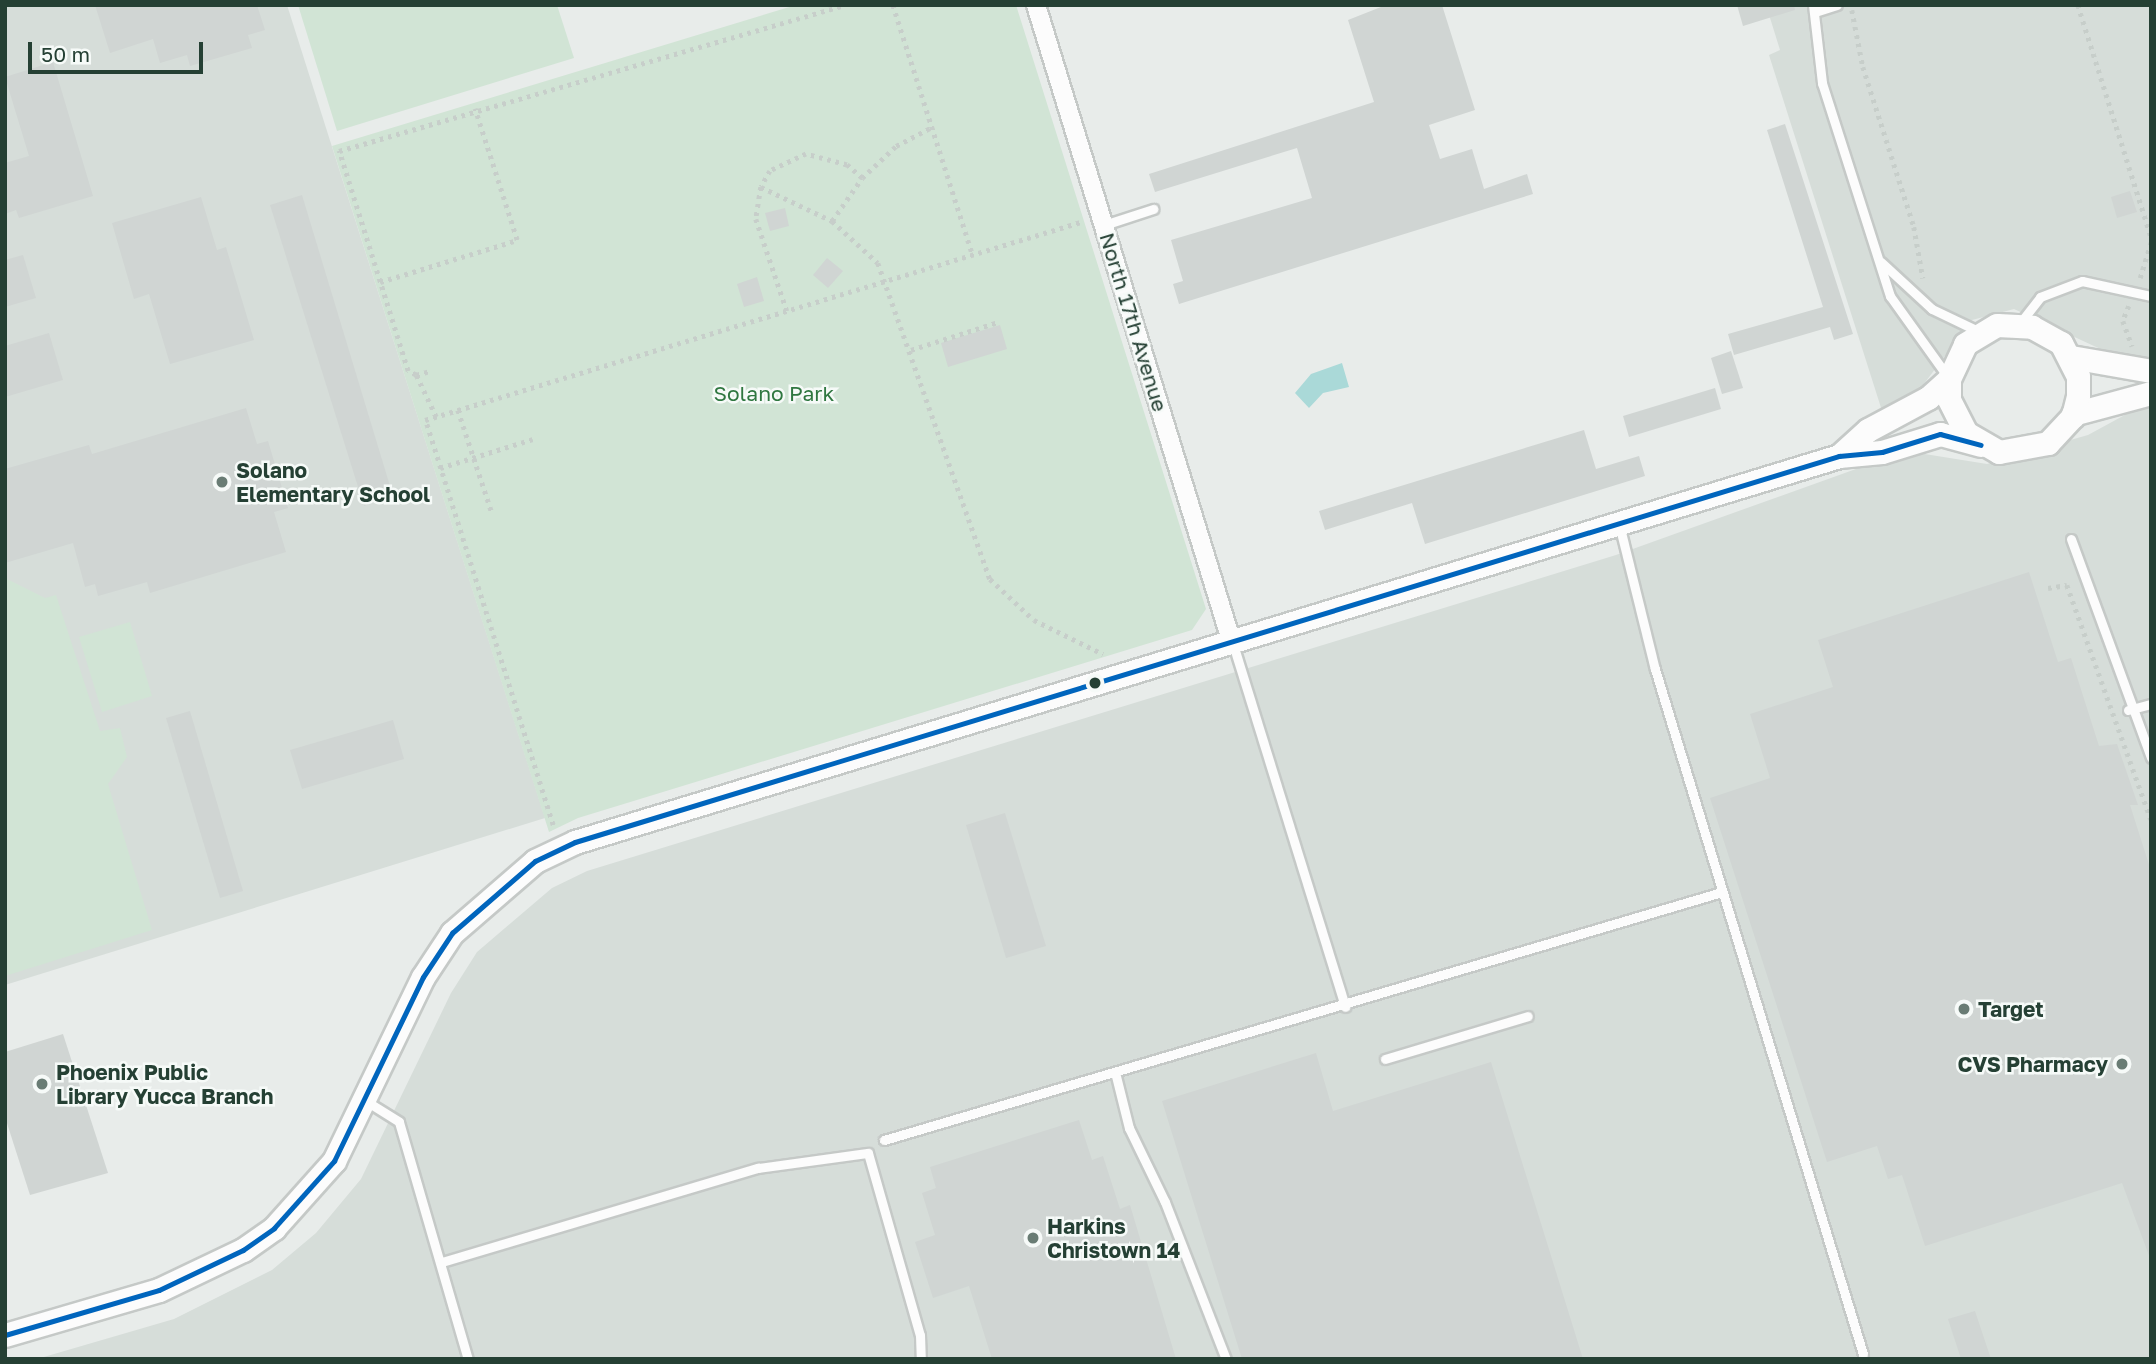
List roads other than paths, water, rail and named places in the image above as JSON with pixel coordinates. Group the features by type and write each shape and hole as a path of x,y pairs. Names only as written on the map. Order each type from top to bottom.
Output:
{"street":[{"name":"North 17th Avenue","path":"1036,5 1231,640"},
{"path":"5,1335 159,1290 243,1250 316,1186 366,1101 423,977 453,933 535,861 658,815 1839,456 1882,452 1940,434 2015,454 2032,450 2062,432 2073,414 2078,376 2071,357 2048,332 2020,323 1981,332 1965,344 1949,379 1912,410 1868,430 1839,456"},
{"path":"2071,357 2151,371"},
{"path":"1949,379 1955,417 1981,445"},
{"path":"2073,414 2151,393"}],"lane":[{"path":"1837,5 1814,9 1822,83 1890,296 1949,379"},
{"path":"1104,225 1153,209"},
{"path":"1880,260 1932,309 1981,332"},
{"path":"2020,323 2040,297 2082,281 2151,296"},
{"path":"1619,523 1636,603 1863,1354"},
{"path":"2071,539 2088,575 2129,710 2151,758"},
{"path":"1231,640 1345,1007"},
{"path":"2129,710 2151,704"},
{"path":"884,1140 1116,1076 1723,892"},
{"path":"1385,1059 1528,1016"},
{"path":"1116,1076 1129,1128 1226,1359"},
{"path":"366,1101 399,1122 442,1262 468,1359"},
{"path":"442,1262 758,1168 868,1153 920,1335 921,1359"}],"water":[{"path":"1342,363 1349,387 1323,393 1309,408 1295,393 1311,374"}],"place":[{"name":"Solano Elementary School","path":"222,482"},
{"name":"Target","path":"1964,1009"},
{"name":"CVS Pharmacy","path":"2122,1064"},
{"name":"Phoenix Public Library Yucca Branch","path":"42,1084"},
{"name":"Harkins Christown 14","path":"1033,1238"}],"park label":[{"name":"Solano Park","path":"774,393"}]}
